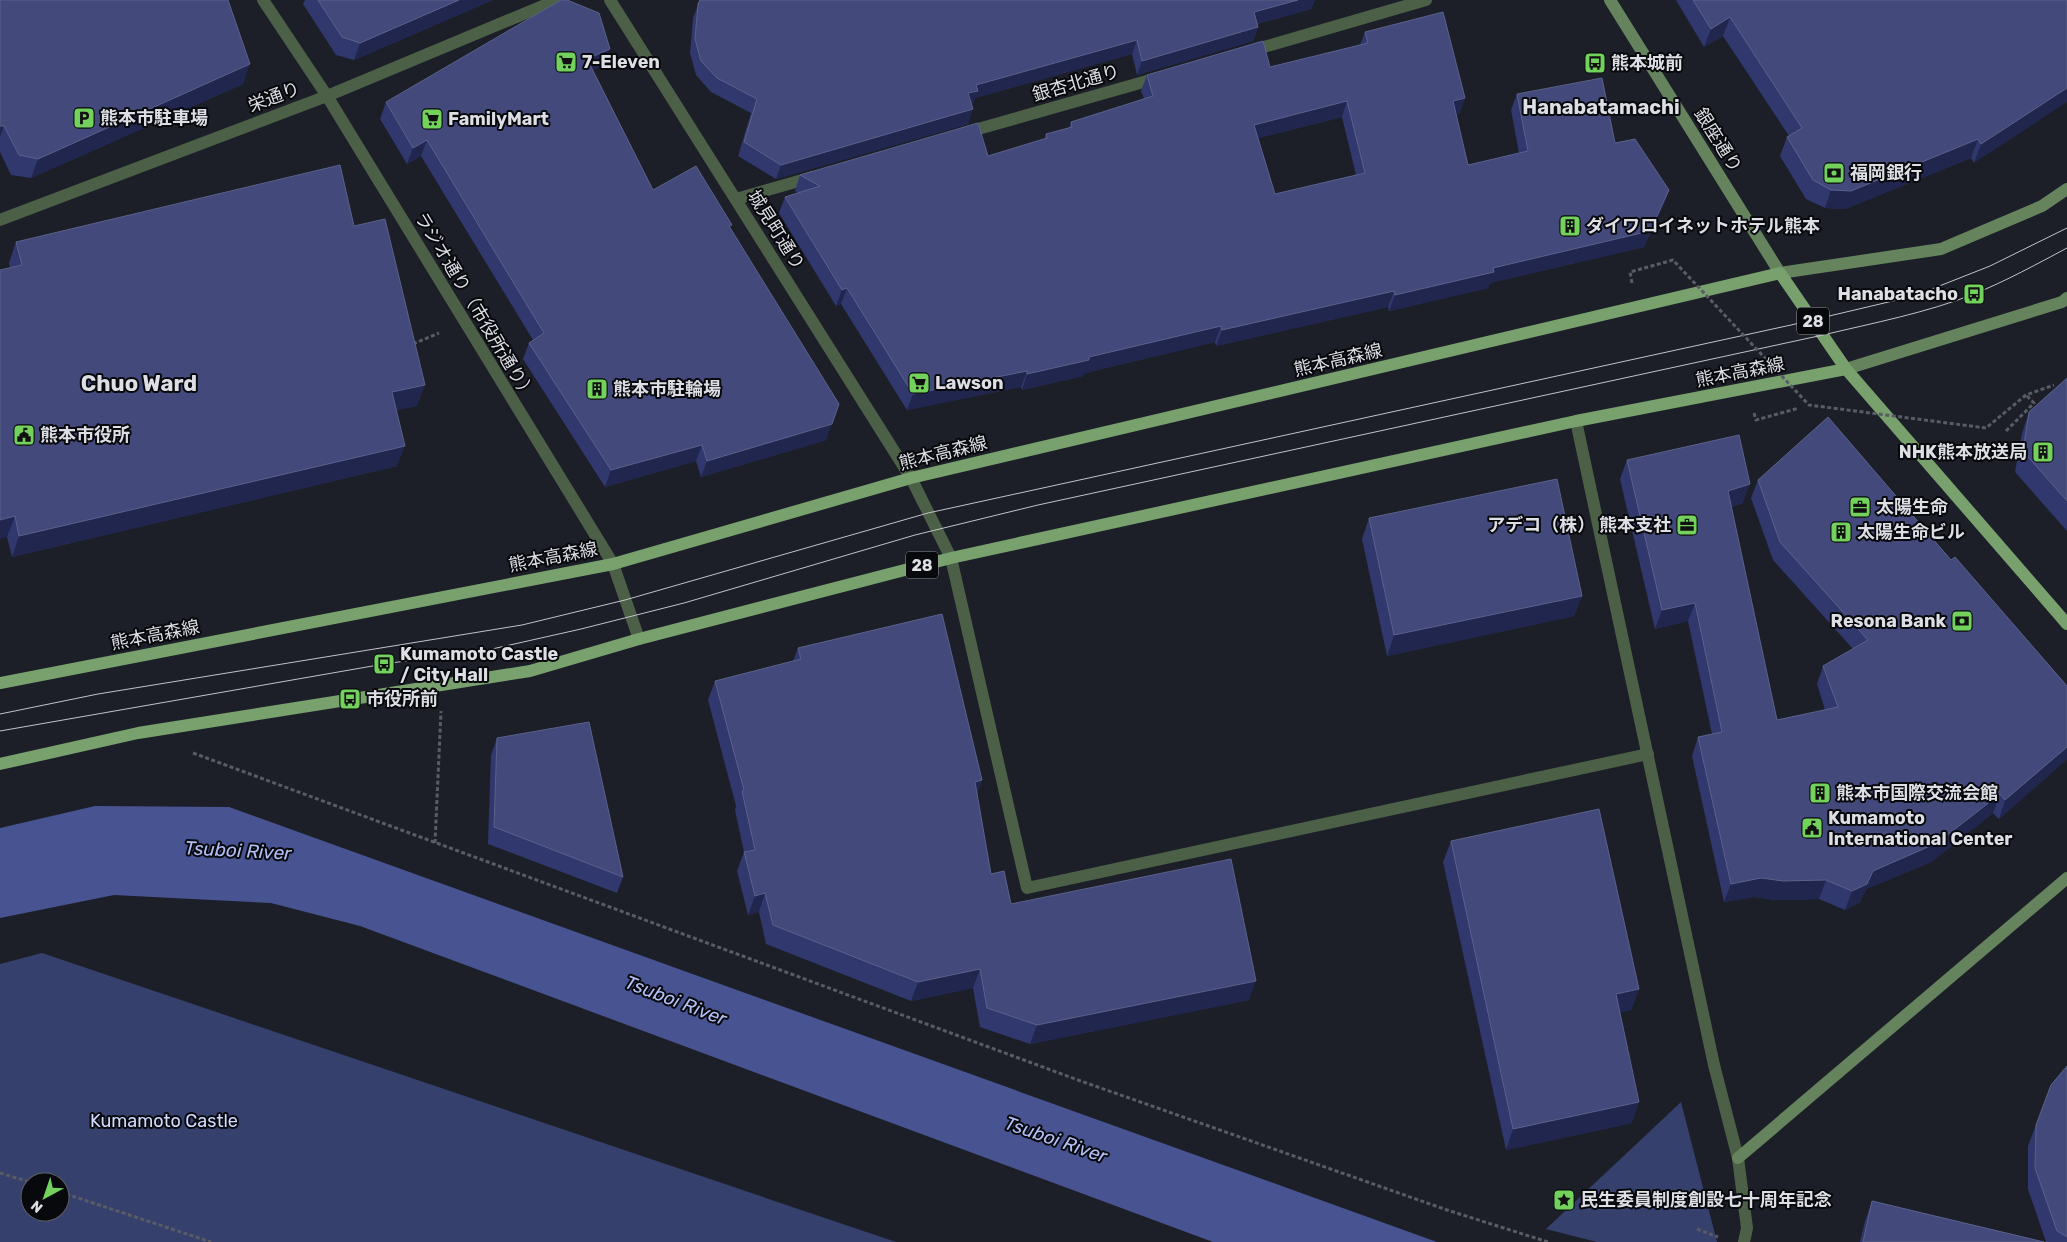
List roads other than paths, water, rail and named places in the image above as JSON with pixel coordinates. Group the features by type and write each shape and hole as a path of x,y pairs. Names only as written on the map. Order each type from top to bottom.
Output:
{"main road":[{"name":"28","path":"1780,273 1846,369 2067,624"},
{"name":"熊本高森線","path":"0,683 613,564 911,478 1780,273"},
{"name":"熊本高森線","path":"0,764 138,733 530,671 639,639 951,558 1576,421 1846,369"}],"street":[{"name":"ラジオ通り（市役所通り）","path":"263,0 327,96 613,564 639,639"},
{"name":"栄通り","path":"0,220 327,96 557,0"},
{"name":"城見町通り","path":"610,0 911,478 951,558 1028,888 1648,754"},
{"path":"1234,55 1426,0"},
{"name":"銀座通り","path":"1610,0 1780,273"},
{"name":"銀杏北通り","path":"956,136 1177,72"},
{"path":"736,199 822,174"},
{"path":"1780,273 1941,249 2042,206 2067,189"},
{"path":"1846,369 2062,302 2067,298"},
{"path":"1576,421 1714,1065 1738,1158 1747,1228 1744,1242"},
{"path":"1738,1158 2067,878"}],"water":[{"name":"Tsuboi River","path":"95,806 229,807 1437,1242 1213,1242 360,926 271,903 114,895 0,918 0,828"}],"tram line":[{"path":"0,714 98,694 522,625 625,600 928,513 1791,325 1914,296 1990,266 2067,228"},
{"path":"0,731 384,664 492,649 581,629 684,603 915,535 1038,505 1899,317 1937,307 1974,294 2010,278 2067,248"}],"place":[{"name":"7-Eleven","path":"566,62"},
{"name":"熊本城前","path":"1595,63"},
{"name":"熊本市駐車場","path":"84,118"},
{"name":"FamilyMart","path":"432,119"},
{"name":"福岡銀行","path":"1834,173"},
{"name":"ダイワロイネットホテル熊本","path":"1570,226"},
{"name":"Hanabatacho","path":"1974,294"},
{"name":"Lawson","path":"919,383"},
{"name":"熊本市駐輪場","path":"597,389"},
{"name":"熊本市役所","path":"24,435"},
{"name":"NHK熊本放送局","path":"2043,452"},
{"name":"太陽生命","path":"1860,507"},
{"name":"アデコ（株） 熊本支社","path":"1687,525"},
{"name":"太陽生命ビル","path":"1841,532"},
{"name":"Resona Bank","path":"1962,621"},
{"name":"Kumamoto Castle / City Hall","path":"384,664"},
{"name":"市役所前","path":"350,699"},
{"name":"熊本市国際交流会館","path":"1820,793"},
{"name":"Kumamoto International Center","path":"1812,828"},
{"name":"民生委員制度創設七十周年記念","path":"1564,1200"}],"district":[{"name":"Hanabatamachi","path":"1601,107"},
{"name":"Chuo Ward","path":"139,383"}],"park label":[{"name":"Kumamoto Castle","path":"164,1121"}]}
